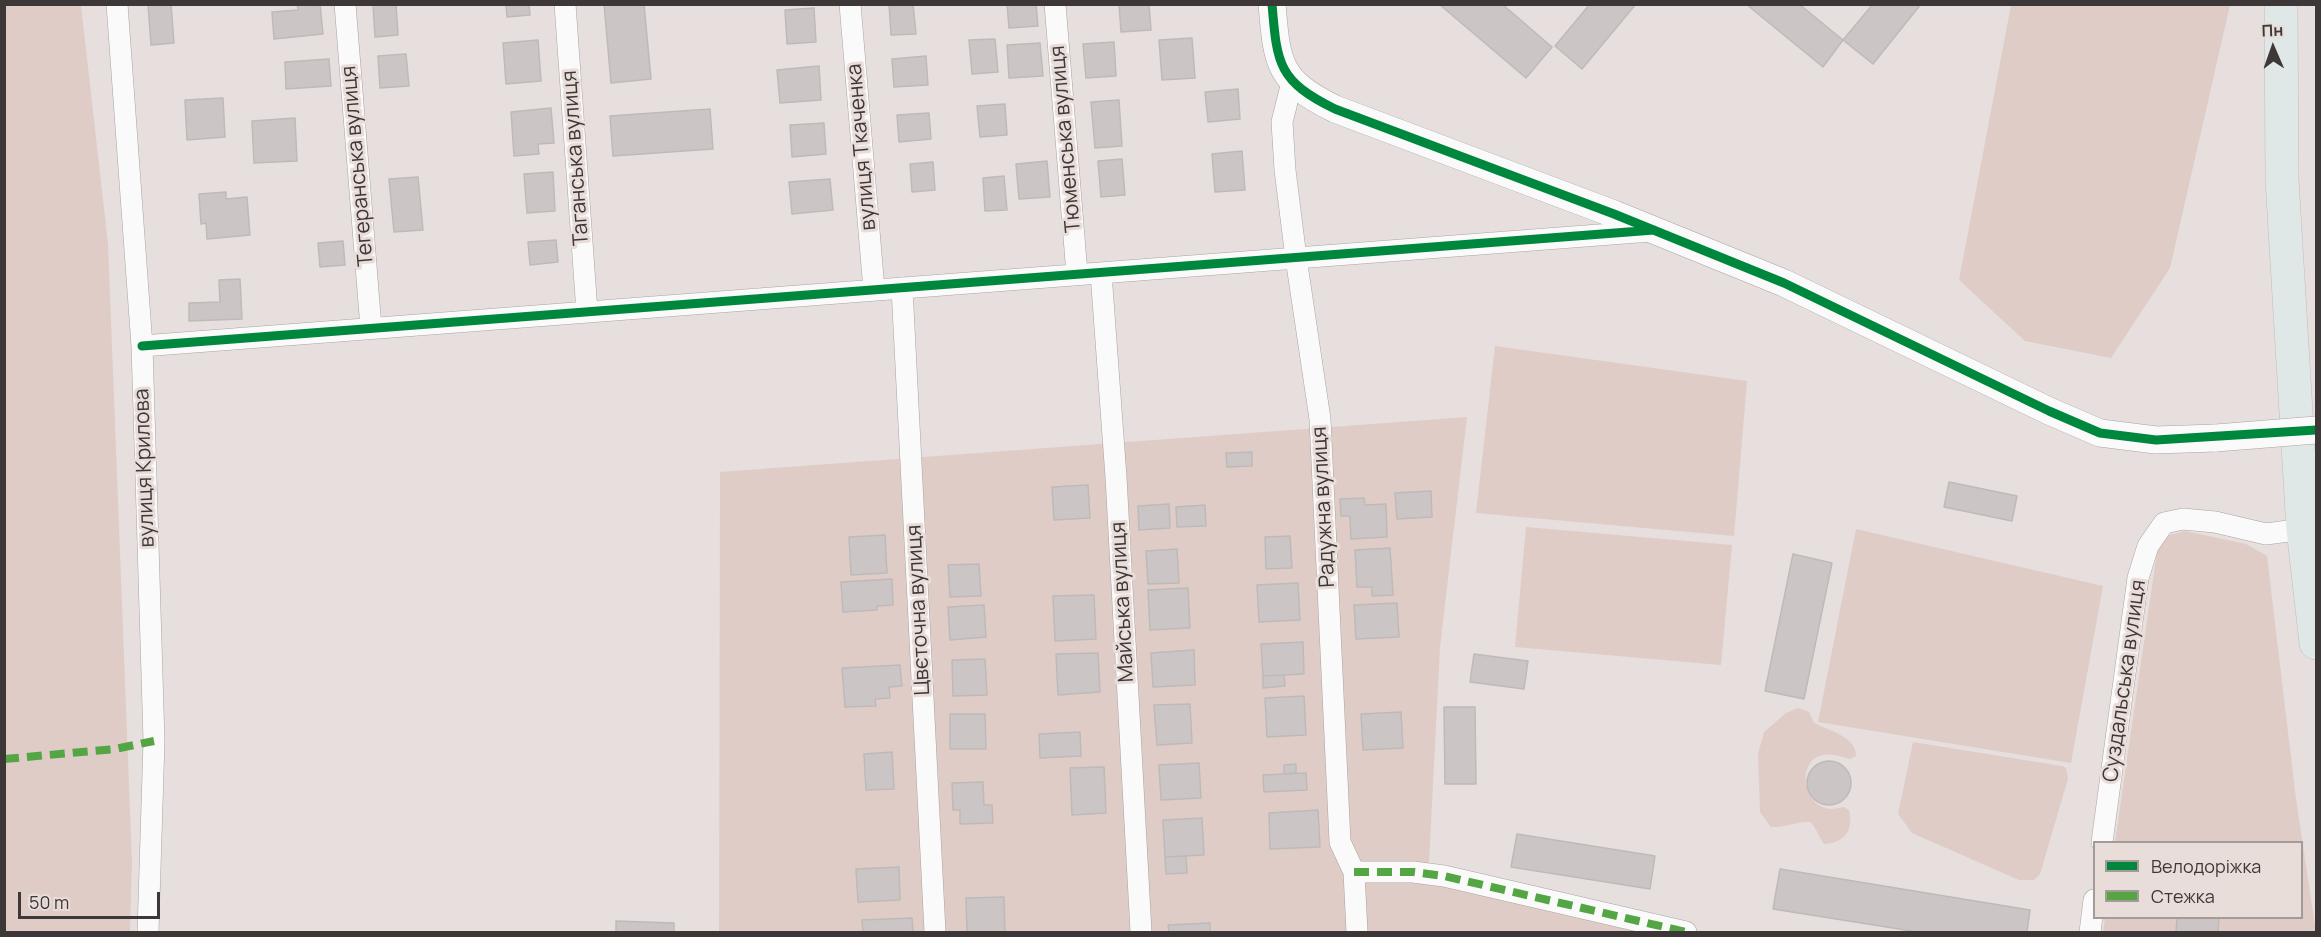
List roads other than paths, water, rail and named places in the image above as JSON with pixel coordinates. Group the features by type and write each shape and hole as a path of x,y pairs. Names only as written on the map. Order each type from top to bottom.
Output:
{"main road":[{"path":"2281,4 2282,178 2303,529 2316,643"}],"street":[{"name":"вулиця Крилова","path":"117,4 142,346 154,741 148,933"},
{"name":"Тегеранська вулиця","path":"345,4 371,328"},
{"name":"Таганська вулиця","path":"565,4 587,312"},
{"name":"вулиця Ткаченка","path":"850,4 874,290"},
{"name":"Тюменська вулиця","path":"1055,4 1077,274"},
{"path":"1272,4 1275,41 1280,62 1292,82 1312,98 1335,109 1654,230 1785,283 2049,411 2100,433 2156,440 2316,430"},
{"name":"Радужна вулиця","path":"1292,82 1282,122 1285,170 1320,418 1340,842 1354,872 1357,933"},
{"path":"142,346 1654,230"},
{"name":"Майська вулиця","path":"1101,273 1117,489 1141,933"},
{"name":"Цвєточна вулиця","path":"902,288 935,933"},
{"name":"Суздальська вулиця","path":"2102,841 2138,578 2148,546 2164,524 2183,519 2215,522 2266,534 2303,529"},
{"path":"1354,872 1413,872 1444,876 1686,933"},
{"path":"2090,933 2093,908"}]}
